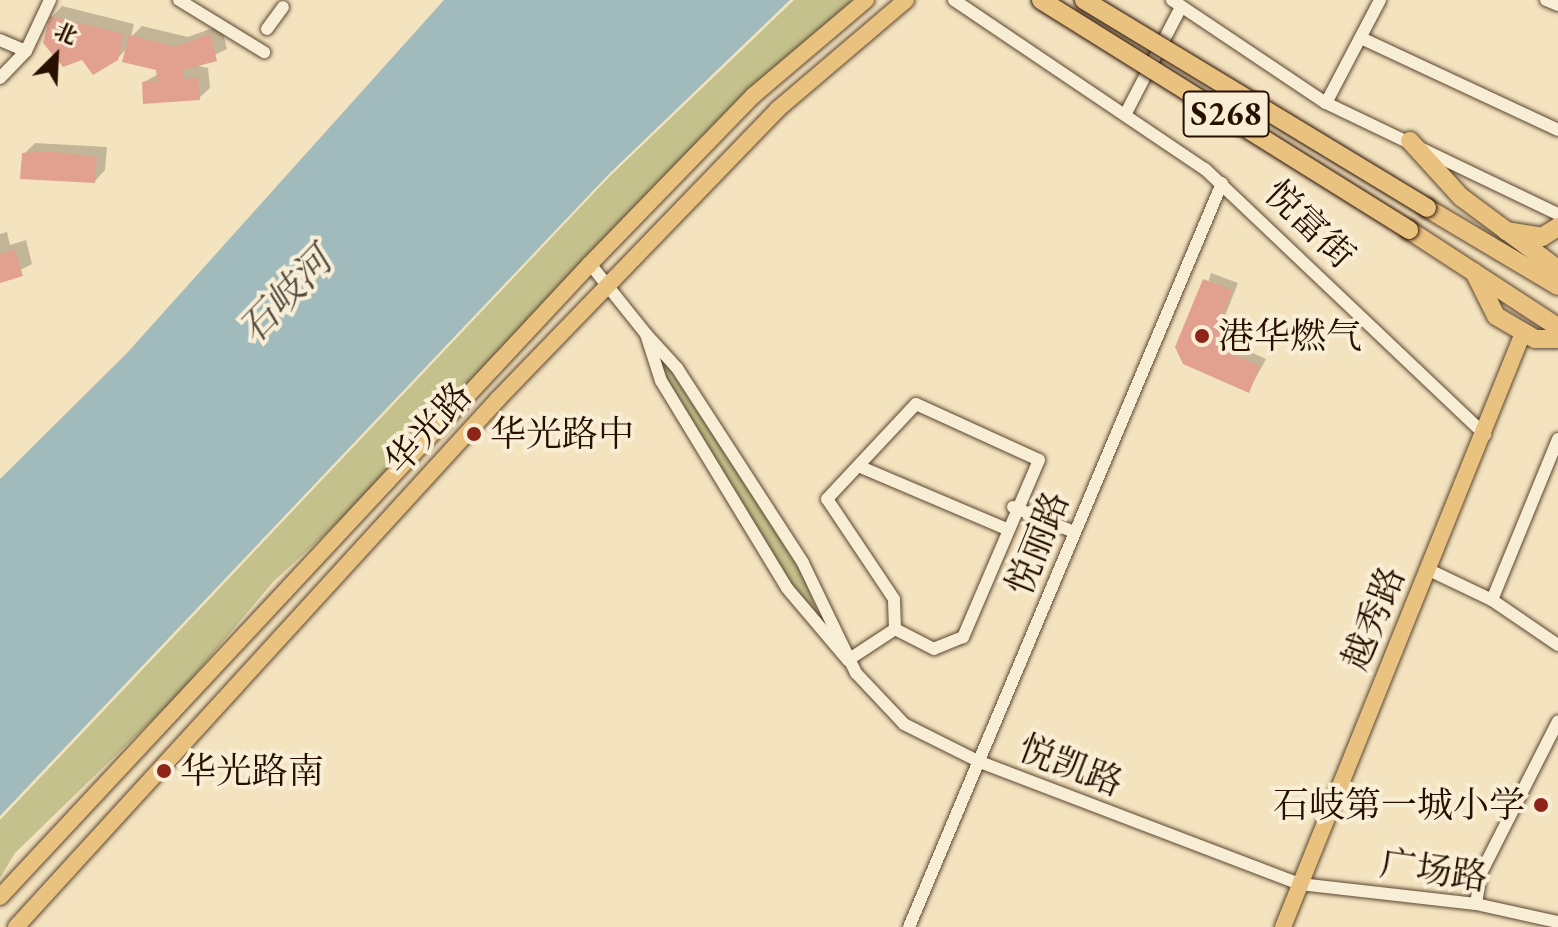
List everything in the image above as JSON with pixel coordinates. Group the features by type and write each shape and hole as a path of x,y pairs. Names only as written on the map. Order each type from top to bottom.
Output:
{"highway":[{"name":"S268","path":"1041,0 1558,327"},
{"name":"S268","path":"1084,0 1558,286"},
{"path":"1410,141 1499,228 1558,269"},
{"path":"1427,208 1542,237 1558,227"},
{"path":"1474,272 1496,316 1523,333 1558,339"}],"main road":[{"name":"华光路","path":"0,897 590,264 754,95 866,0"},
{"name":"华光路","path":"18,925 612,283 778,109 906,0"},
{"name":"越秀路","path":"1283,927 1427,569 1485,435 1523,333"}],"street":[{"path":"0,78 26,51 50,0"},
{"path":"179,0 264,52"},
{"name":"悦富街","path":"954,0 1222,183 1485,435"},
{"path":"1326,103 1380,0"},
{"path":"1546,0 1558,5"},
{"path":"1125,115 1176,4 1326,103 1558,214"},
{"path":"267,29 283,7"},
{"path":"1361,38 1558,130"},
{"path":"0,40 26,51"},
{"name":"悦丽路","path":"909,927 1222,183"},
{"name":"悦凯路","path":"590,264 612,283 646,334 677,368 803,563 848,660"},
{"name":"悦凯路","path":"646,334 661,381 787,588 904,724 980,762 1300,884"},
{"path":"916,404 1039,460 1013,507 963,637 934,649 895,629 894,599 827,499 863,468 916,404"},
{"path":"1492,600 1557,445"},
{"path":"863,468 1007,529"},
{"path":"1013,507 1074,532"},
{"path":"1427,569 1492,600 1558,645"},
{"path":"848,660 895,629"},
{"path":"1476,904 1481,873 1558,721"},
{"name":"广场路","path":"1300,884 1476,904 1558,922"}],"shaded area":[{"path":"794,0 858,0 421,446 273,582 176,697 15,853 0,878 0,820 608,178"},
{"path":"660,353 802,573 818,614 788,581 663,376"}],"water":[{"name":"石岐河","path":"444,0 790,0 609,174 0,816 0,479 127,353"}],"building":[{"path":"50,16 124,34 118,60 93,75 82,60 63,67 43,43"},
{"path":"210,34 217,61 183,70 184,79 198,78 200,100 143,104 142,82 157,81 156,70 122,62 129,35 175,47"},
{"path":"46,151 97,157 95,183 20,179 22,153"},
{"path":"15,250 23,276 0,283 0,254"},
{"name":"港华燃气","path":"1203,279 1232,290 1219,325 1231,353 1260,366 1249,393 1183,364 1175,347"}],"place":[{"name":"港华燃气","path":"1202,336"},
{"name":"华光路中","path":"474,434"},
{"name":"华光路南","path":"164,771"},
{"name":"石岐第一城小学","path":"1541,805"}]}
